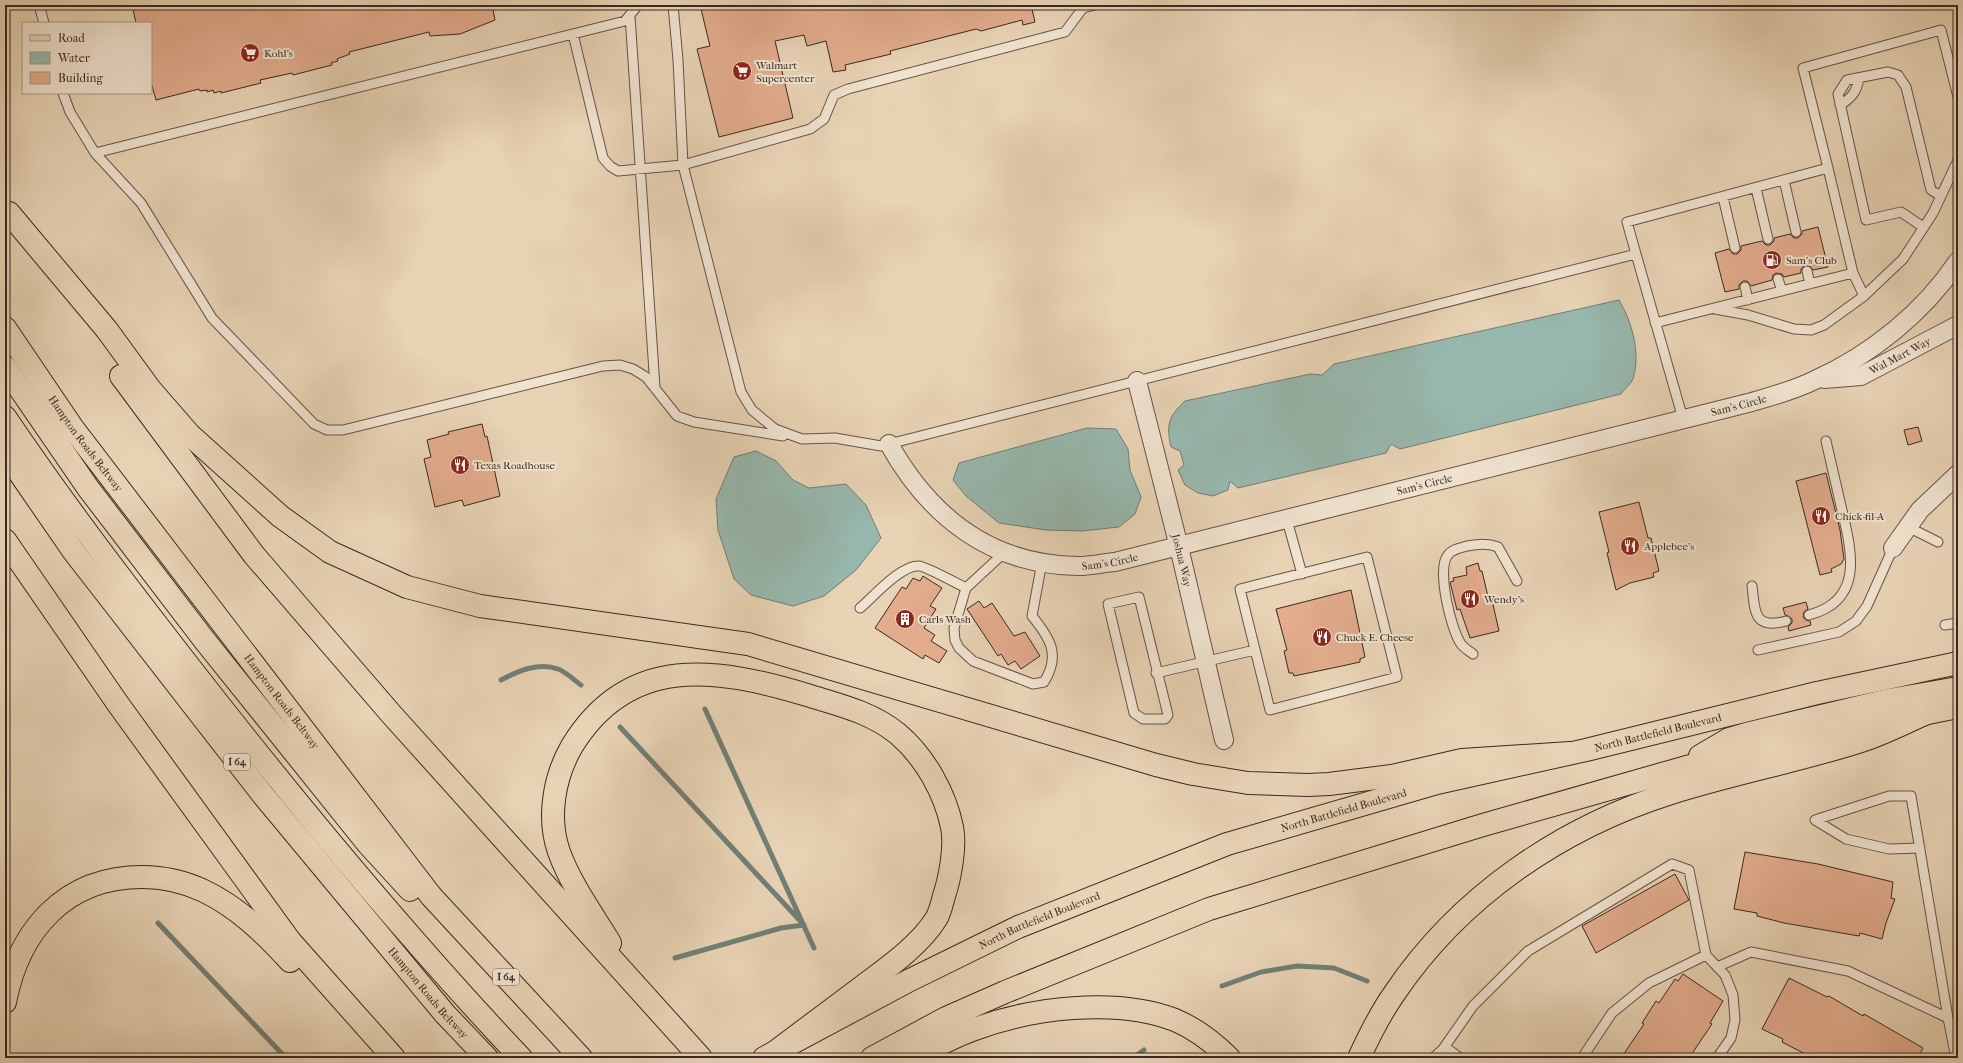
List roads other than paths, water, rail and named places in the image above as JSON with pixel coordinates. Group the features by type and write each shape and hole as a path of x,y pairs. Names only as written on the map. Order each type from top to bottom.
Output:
{"main road":[{"path":"7,210 107,330 150,389 190,435 280,516 330,552 407,587 480,606 748,644 1073,741 1124,754 1156,765 1223,779 1280,785 1329,784 1392,776 1462,760 1570,753"},
{"path":"7,210 99,346 254,555 398,720 640,992 701,1058"},
{"name":"Hampton Roads Beltway","path":"5,328 72,427 430,896 581,1058"},
{"path":"5,367 88,488 205,641 368,844 560,1058"},
{"path":"5,417 136,597 239,730 368,886 520,1058"},
{"name":"Hampton Roads Beltway","path":"5,452 74,552 263,794 445,1014 487,1058"},
{"path":"5,540 118,704 290,941 394,1058"},
{"name":"North Battlefield Boulevard","path":"770,1055 910,980 1018,927 1227,844 1437,783 1570,753 1817,693 1958,663"},
{"path":"640,992 575,888 558,850 553,819 555,790 566,757 585,726 615,698 645,682 682,673 735,676 793,691 866,713 898,734 921,758 940,789 953,829 951,876 936,919 908,952 770,1055"},
{"path":"1683,768 1712,748 1746,734 1889,700 1958,688"},
{"path":"872,1058 946,1018 1005,992 1209,909 1483,826 1683,768 1797,739 1958,707"},
{"path":"1359,1058 1381,1015 1394,994 1445,931 1495,885 1545,850 1600,820 1640,803 1672,792 1863,741 1925,714"},
{"path":"5,1002 14,966 26,943 40,924 56,907 73,895 108,881 128,878 150,878 176,881 203,890 249,919 295,966 369,1031"},
{"path":"912,1058 947,1040 994,1023 1052,1010 1095,1008 1138,1011 1156,1014 1176,1021 1210,1040 1229,1058"}],"street":[{"name":"Sam's Circle","path":"889,444 917,488 942,514 967,534 1005,552 1042,562 1079,566 1115,562 1752,402 1792,390 1838,369 1875,346 1918,308 1957,266"},
{"name":"Wal Mart Way","path":"1816,380 1861,376 1958,325"},
{"name":"Joshua Way","path":"1137,381 1179,547 1224,740"},
{"path":"1893,548 1920,510 1958,474"}],"lane":[{"path":"39,5 44,22"},
{"path":"95,153 625,21 638,5"},
{"path":"673,5 678,60 682,165 740,392 752,410 775,429 802,439"},
{"path":"573,34 603,158 610,166 618,171 682,165 810,129 824,119 834,95 848,89 1065,32 1083,8 1095,5"},
{"path":"630,16 655,387"},
{"path":"1864,296 1853,273 1803,68 1941,30 1958,97"},
{"path":"1924,227 1901,212 1866,220 1838,94 1847,80 1888,72 1898,76 1906,87 1931,190 1941,196"},
{"path":"1840,105 1849,100 1858,88 1859,78"},
{"path":"63,94 70,112 95,153 141,203 212,318 314,424 327,430 343,430 603,366 620,365 633,369 646,377 677,416 694,422 802,439 835,438 881,446 1636,254"},
{"path":"1711,309 1748,315 1794,329 1811,330 1824,325 1864,296 1903,259 1924,227 1958,160"},
{"path":"1683,419 1628,222 1828,168"},
{"path":"1784,180 1796,232"},
{"path":"1756,188 1768,239"},
{"path":"1723,196 1735,248"},
{"path":"1807,271 1810,284"},
{"path":"1655,323 1853,273"},
{"path":"1778,279 1782,291"},
{"path":"1745,287 1748,300"},
{"path":"1809,615 1817,613 1835,602 1850,580 1851,549 1826,441"},
{"path":"1287,520 1302,574"},
{"path":"1908,527 1938,542"},
{"path":"1473,654 1461,645 1455,630 1443,576 1443,564 1448,555 1455,549 1477,544 1488,544 1498,547 1517,581"},
{"path":"1758,650 1839,632 1856,621 1867,606 1893,548"},
{"path":"1005,552 966,588 954,628 955,640 959,648 973,661 1033,684 1044,682 1052,670 1052,648 1047,634 1032,616 1042,562"},
{"path":"1367,557 1397,677 1270,710 1255,650 1240,589 1367,557"},
{"path":"860,608 900,573 908,568 919,566 966,588"},
{"path":"1752,586 1756,614 1762,621 1773,624 1786,621"},
{"path":"1139,597 1156,673 1168,715 1165,719 1143,719 1134,713 1108,604 1139,597"},
{"path":"1945,625 1958,623"},
{"path":"1156,673 1206,663 1255,650"},
{"path":"1920,848 1889,848 1846,838 1815,820 1889,796 1911,796 1920,848 1948,1018 1956,1058"},
{"path":"1433,1058 1444,1047 1473,1006 1528,951 1672,864 1689,870 1706,955 1725,975 1733,995 1735,1020 1731,1038 1717,1058"},
{"path":"1717,967 1751,952 1848,971 1948,1018"},
{"path":"1582,1058 1612,1013 1650,983 1706,955"},
{"path":"1444,1047 1460,1058"}],"water":[{"path":"1619,300 1628,318 1636,348 1633,379 1621,394 1400,449 1391,444 1386,453 1238,488 1230,481 1228,490 1213,496 1198,493 1185,485 1178,470 1184,465 1180,451 1171,447 1169,427 1175,412 1185,401 1310,374 1322,375 1334,364"},
{"path":"1087,428 1116,429 1128,449 1130,470 1141,497 1135,514 1119,527 1082,531 1046,530 999,523 966,496 953,480 959,463"},
{"path":"756,451 776,461 793,480 809,488 846,484 866,505 881,538 856,570 824,596 793,606 751,595 734,579 718,530 716,499 734,457"}],"waterway":[{"path":"501,680 528,668 543,666 561,670 581,685"},
{"path":"705,709 814,948"},
{"path":"620,727 804,925"},
{"path":"158,923 286,1058"},
{"path":"675,958 781,928 804,925"},
{"path":"1222,986 1261,972 1297,966 1334,968 1367,981"},
{"path":"1133,1058 1144,1050"}],"place":[{"name":"Kohl's","path":"250,53"},
{"name":"Walmart Supercenter","path":"742,71"},
{"name":"Sam's Club","path":"1772,260"},
{"name":"Texas Roadhouse","path":"460,465"},
{"name":"Chick-fil-A","path":"1821,516"},
{"name":"Applebee's","path":"1630,546"},
{"name":"Wendy's","path":"1470,599"},
{"name":"Carls Wash","path":"905,619"},
{"name":"Chuck E. Cheese","path":"1322,637"}]}
